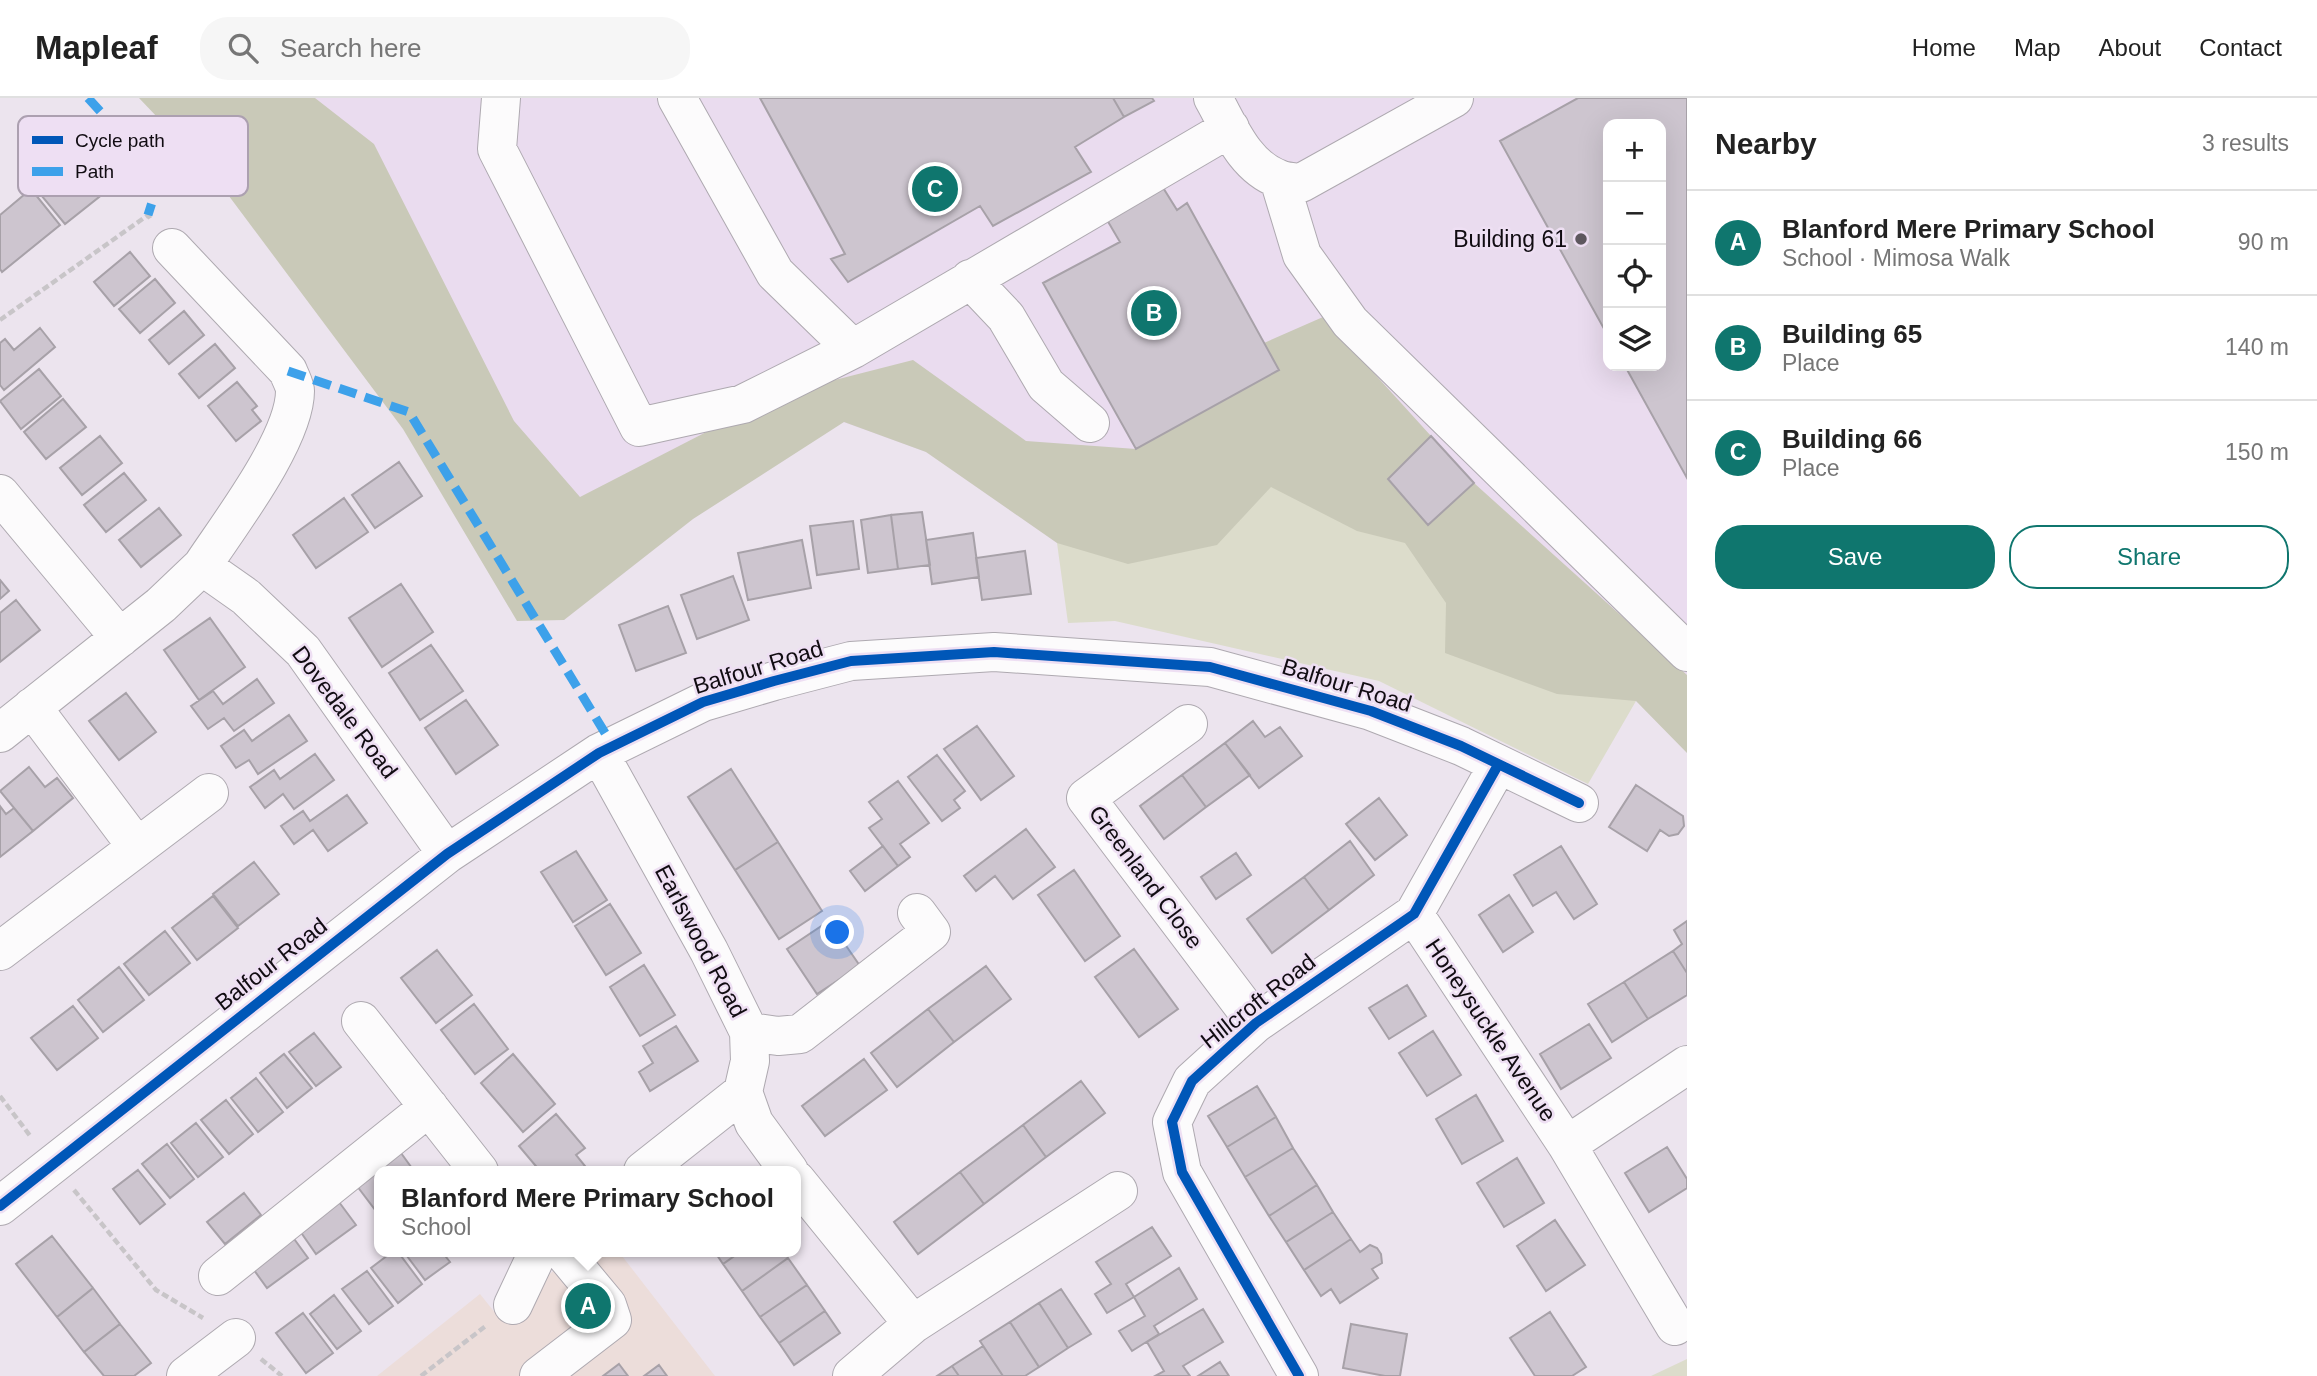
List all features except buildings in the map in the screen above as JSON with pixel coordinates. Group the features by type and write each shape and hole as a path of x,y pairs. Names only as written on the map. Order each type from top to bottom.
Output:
{"street":[{"path":"501,98 497,149 639,427 743,404 853,349 970,279 1221,113 1255,165 1279,180 1301,183 1454,98"},
{"path":"677,98 775,273 853,349"},
{"path":"1279,180 1301,256 1350,322 1687,652"},
{"path":"0,733 161,605 202,566 271,461 290,416 295,390 288,371 172,248"},
{"path":"970,279 1006,317 1046,385 1090,423"},
{"path":"0,494 120,638"},
{"name":"Dovedale Road","path":"202,566 246,597 303,651 447,854"},
{"name":"Balfour Road","path":"0,1206 447,854 599,752 703,702 787,677 851,661 994,652 1210,667 1371,711 1461,746 1579,803"},
{"path":"32,707 137,847"},
{"name":"Greenland Close","path":"1188,724 1086,798 1256,1023"},
{"name":"Earlswood Road","path":"599,752 709,951 749,1032 750,1061 743,1092"},
{"name":"Hillcroft Road","path":"1299,1376 1182,1172 1172,1122 1192,1081 1256,1023 1414,914 1498,765"},
{"path":"0,951 209,793"},
{"path":"749,1032 778,1036 800,1034 931,932 917,913"},
{"name":"Honeysuckle Avenue","path":"1414,914 1567,1145 1675,1326"},
{"path":"361,1021 476,1166"},
{"name":"Honeysuckle Avenue","path":"1567,1145 1687,1065"},
{"path":"649,1166 743,1092 754,1123 785,1166"},
{"path":"218,1276 429,1107"},
{"path":"801,1186 913,1324"},
{"path":"852,1376 913,1324 1118,1191"},
{"path":"513,1305 536,1257"},
{"path":"539,1376 612,1320 607,1305 567,1257"},
{"path":"186,1376 236,1338"}],"path":[{"path":"0,320 148,215 172,248"},
{"path":"0,1096 53,1166 156,1290 236,1338 282,1376"},
{"path":"421,1376 513,1305"}],"shaded area":[{"path":"222,98 1687,98 1687,743 1307,430 1057,543 926,452 843,422 693,519 564,620 248,138 248,116 234,116"},
{"path":"568,1257 623,1257 715,1376 377,1376 480,1294 500,1319"}],"green space":[{"path":"139,98 315,98 374,144 514,421 580,497 780,394 913,360 1026,441 1136,449 1278,370 1264,343 1323,317 1431,436 1388,480 1428,524 1474,483 1687,675 1687,753 1636,701 1557,694 1445,653 1446,603 1405,543 1357,531 1271,487 1217,545 1128,564 1057,543 926,452 844,422 693,519 564,620 517,621 403,429 229,196 248,196 248,116 156,116"},
{"path":"1307,430 1636,701 1588,784 1379,681 1115,621 1068,623 1057,543"},
{"path":"1687,1359 1687,1376 1651,1376"}],"marked path":[{"path":"88,98 104,116"},
{"path":"148,215 154,196"},
{"path":"288,371 409,412 613,746"}],"cycle path":[{"path":"0,1206 447,854 599,753 703,702 851,661 994,652 1210,667 1371,711 1461,746 1579,803"},
{"path":"1299,1376 1182,1172 1172,1122 1192,1081 1256,1023 1414,914 1498,765"}],"place":[{"name":"Building 66","path":"935,189"},
{"name":"Building 61","path":"1581,239"},
{"name":"Building 65","path":"1154,313"},
{"name":"Blanford Mere Primary School","path":"588,1306"}]}
